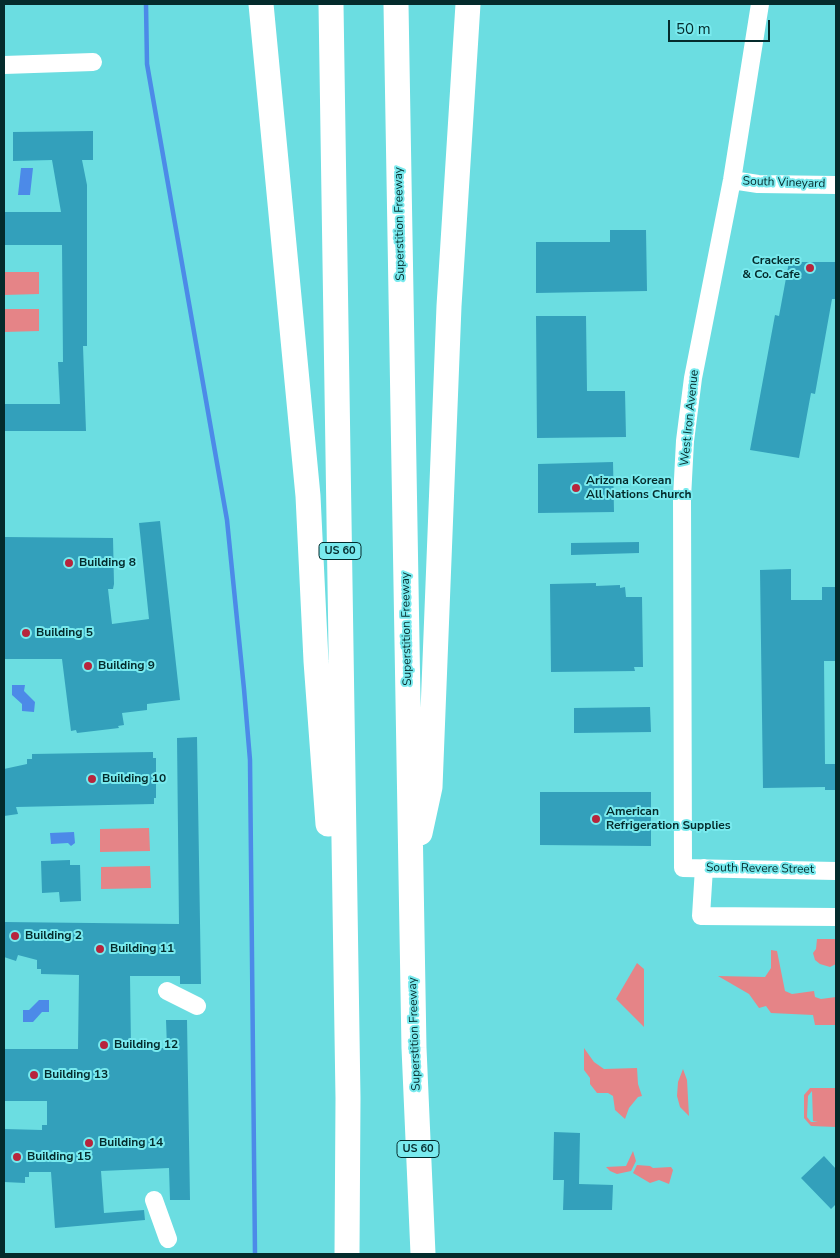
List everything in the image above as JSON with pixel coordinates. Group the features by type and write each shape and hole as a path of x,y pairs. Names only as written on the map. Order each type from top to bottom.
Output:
{"highway":[{"path":"261,4 308,496 317,671 348,1098"},
{"name":"US 60","path":"331,4 348,1098 347,1253"},
{"name":"Superstition Freeway","path":"396,4 414,1048 423,1253"},
{"path":"411,875 430,787 448,306 468,4"}],"street":[{"name":"West Iron Avenue","path":"683,868 682,498 685,440 693,378 732,180 760,4"},
{"path":"4,65 93,62"},
{"name":"South Vineyard","path":"732,180 758,184 836,185"},
{"name":"South Revere Street","path":"683,868 836,871"},
{"path":"704,868 701,916 836,917"},
{"path":"168,991 197,1006"},
{"path":"154,1200 168,1239"}],"shaded area":[{"path":"4,272 39,272 39,294 4,295"},
{"path":"4,309 39,309 39,331 4,332"},
{"path":"149,828 150,851 100,852 100,829"},
{"path":"150,866 151,888 101,889 101,867"},
{"path":"817,939 836,939 836,964 830,967 820,964 815,960 813,953 816,949"},
{"path":"771,950 777,951 785,991 792,994 814,991 815,997 821,999 836,997 836,1025 815,1025 813,1015 771,1013 766,1006 759,1008 749,994 718,976 765,977 771,968"},
{"path":"637,963 644,969 644,1027 616,999"},
{"path":"584,1048 594,1062 604,1069 637,1068 638,1084 642,1096 638,1097 629,1108 625,1119 615,1110 613,1096 608,1093 597,1093 590,1084 590,1078 584,1070"},
{"path":"683,1069 687,1080 689,1116 680,1107 677,1096 678,1082"},
{"path":"810,1088 836,1088 836,1127 811,1126 804,1118 804,1095","holes":["812,1091 813,1121 818,1122 811,1122 807,1117 808,1096"]},
{"path":"633,1151 636,1161 631,1171 617,1174 606,1167 626,1166"},
{"path":"637,1165 653,1168 671,1167 673,1170 669,1184 659,1180 650,1183 633,1173"}],"water":[{"path":"21,168 33,168 30,195 18,195"},
{"path":"12,685 25,685 24,691 35,702 34,712 22,711 22,704 12,695"},
{"path":"74,832 75,843 71,846 68,843 51,844 50,833"},
{"path":"39,1000 49,1000 49,1012 42,1012 33,1022 23,1022 23,1010 29,1010"}],"building":[{"path":"93,131 93,160 82,160 87,185 87,346 83,346 86,431 4,431 4,404 60,404 58,362 63,362 62,245 4,245 4,212 61,212 52,160 13,161 13,132"},
{"path":"610,230 646,230 647,291 536,293 536,242 610,242"},
{"path":"789,262 836,262 836,299 832,299 815,394 811,393 799,458 750,450 775,315 779,316"},
{"path":"536,316 586,316 587,391 625,391 626,437 537,438"},
{"name":"Arizona Korean All Nations Church","path":"613,462 614,512 538,513 538,464"},
{"path":"160,521 180,700 147,704 147,710 122,713 124,725 118,726 119,728 77,733 76,730 71,731 62,659 4,659 4,537 113,538 114,584 113,589 108,589 112,624 149,619 139,523"},
{"path":"639,542 639,553 571,555 571,543"},
{"path":"791,569 791,600 822,600 822,587 836,587 836,661 824,661 825,764 836,764 836,790 825,790 825,787 763,788 760,570"},
{"path":"596,583 596,586 620,585 620,588 625,587 626,597 642,597 643,667 634,667 635,671 551,672 550,584"},
{"path":"650,707 651,732 574,733 574,708"},
{"path":"197,737 201,984 180,984 180,976 130,976 131,1048 167,1048 166,1020 187,1020 190,1200 170,1200 169,1168 101,1171 104,1213 144,1210 145,1220 55,1228 51,1172 29,1172 29,1177 25,1177 25,1183 4,1182 4,1129 42,1130 42,1125 47,1125 47,1101 4,1101 4,1049 78,1049 79,975 41,974 41,969 37,969 37,960 18,955 16,961 4,957 4,922 179,924 177,738"},
{"name":"Building 10","path":"153,752 153,758 156,758 156,798 154,798 154,804 16,807 18,814 4,816 4,769 27,764 27,759 32,759 32,754"},
{"name":"American Refrigeration Supplies","path":"540,792 651,792 651,846 540,845"},
{"path":"70,860 70,865 80,865 81,901 60,902 59,892 42,893 41,861"},
{"path":"554,1132 580,1133 579,1184 613,1185 612,1210 563,1210 564,1180 553,1180"},
{"path":"824,1156 836,1169 836,1204 831,1209 801,1178"}],"waterway":[{"path":"146,4 147,64 227,520 244,689 250,760 255,1254"}],"place":[{"name":"Crackers & Co. Cafe","path":"810,268"},
{"name":"Arizona Korean All Nations Church","path":"576,488"},
{"name":"Building 8","path":"69,563"},
{"name":"Building 5","path":"26,633"},
{"name":"Building 9","path":"88,666"},
{"name":"Building 10","path":"92,779"},
{"name":"American Refrigeration Supplies","path":"596,819"},
{"name":"Building 2","path":"15,936"},
{"name":"Building 11","path":"100,949"},
{"name":"Building 12","path":"104,1045"},
{"name":"Building 13","path":"34,1075"},
{"name":"Building 14","path":"89,1143"},
{"name":"Building 15","path":"17,1157"}]}
